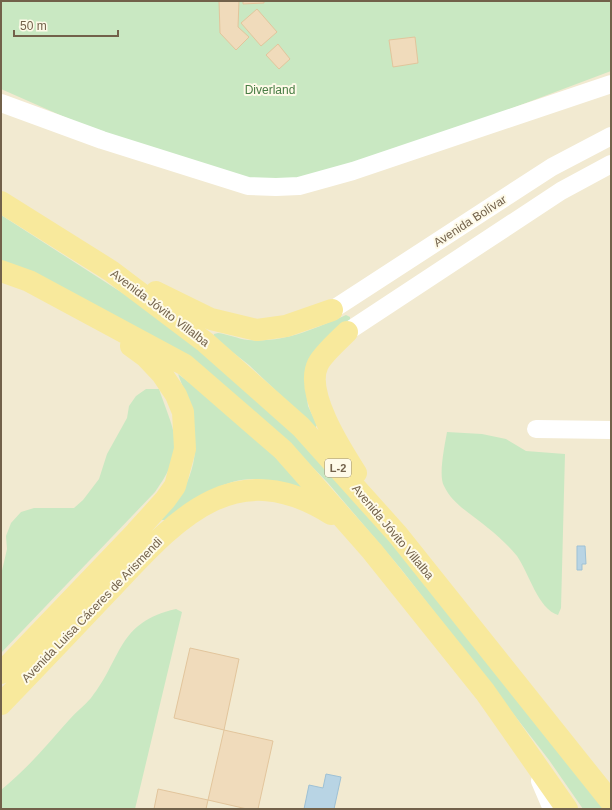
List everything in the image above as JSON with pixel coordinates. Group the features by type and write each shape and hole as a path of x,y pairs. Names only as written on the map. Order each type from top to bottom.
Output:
{"main road":[{"name":"Avenida Jóvito Villalba","path":"1,202 111,271 205,342 301,427 398,535 611,802"},
{"name":"L-2","path":"1,271 29,282 186,365 283,450 349,525 485,692 528,750 567,809"},
{"name":"L-2","path":"111,271 211,319 257,330 286,326 332,310"},
{"name":"Avenida Luisa Cáceres de Arismendi","path":"1,674 165,500 175,486 182,463 185,433 183,412 176,395 162,374 146,357 89,313"},
{"name":"L-2","path":"347,332 318,364 314,388 331,432 355,472 398,535"},
{"name":"Avenida Luisa Cáceres de Arismendi","path":"1,704 151,547 183,517 210,501 247,491 267,490 289,494 307,500 349,525"}],"street":[{"path":"1,103 102,140 248,186 276,187 299,186 353,171 611,84"},
{"name":"Avenida Bolívar","path":"332,310 552,167 611,136"},
{"name":"Avenida Bolívar","path":"347,332 561,190 611,164"},
{"path":"536,429 611,430"},
{"path":"528,750 552,809"}],"shaded area":[{"path":"1,1 611,1 611,809 1,809"}],"green space":[{"name":"Diverland","path":"1,1 611,1 611,71 412,146 297,180 244,178 94,130 1,89"},
{"path":"1,215 152,312 202,350 295,432 400,553 604,809 583,809 549,760 401,569 328,483 284,438 1,262"},
{"path":"346,315 350,317 350,322 305,382 308,406 317,425 315,428 249,365 213,337 214,334 218,333 248,340 274,339 310,330"},
{"path":"178,374 220,406 275,457 309,494 270,481 244,479 220,486 208,492 166,520 162,520 162,516 178,498 188,480 193,465 195,450 193,420"},
{"path":"146,389 159,389 173,430 175,452 165,477 155,492 1,653 1,575 7,549 6,536 11,523 21,512 34,508 74,508 83,500 99,479 107,454 127,418 129,406 136,396"},
{"path":"447,432 482,434 506,439 526,451 565,454 561,608 558,615 545,606 539,598 514,552 496,534 458,504 448,493 442,481 442,460"},
{"path":"176,609 182,612 135,809 1,809 1,790 28,765 91,698 131,633 142,623 157,615"}],"water":[{"path":"577,546 585,546 586,564 582,564 582,570 577,570"},
{"path":"326,774 341,777 334,809 304,809 309,785 323,788"}],"building":[{"path":"219,1 239,1 238,27 249,37 236,50 220,33"},
{"path":"243,1 264,1 264,3 243,4"},
{"path":"257,9 277,32 261,46 241,23"},
{"path":"415,37 418,63 393,67 389,40"},
{"path":"278,44 290,59 279,69 266,55"},
{"path":"190,648 239,659 224,730 174,718"},
{"path":"224,730 273,741 258,809 247,809 208,800"},
{"path":"158,789 208,800 206,809 154,809"}]}
